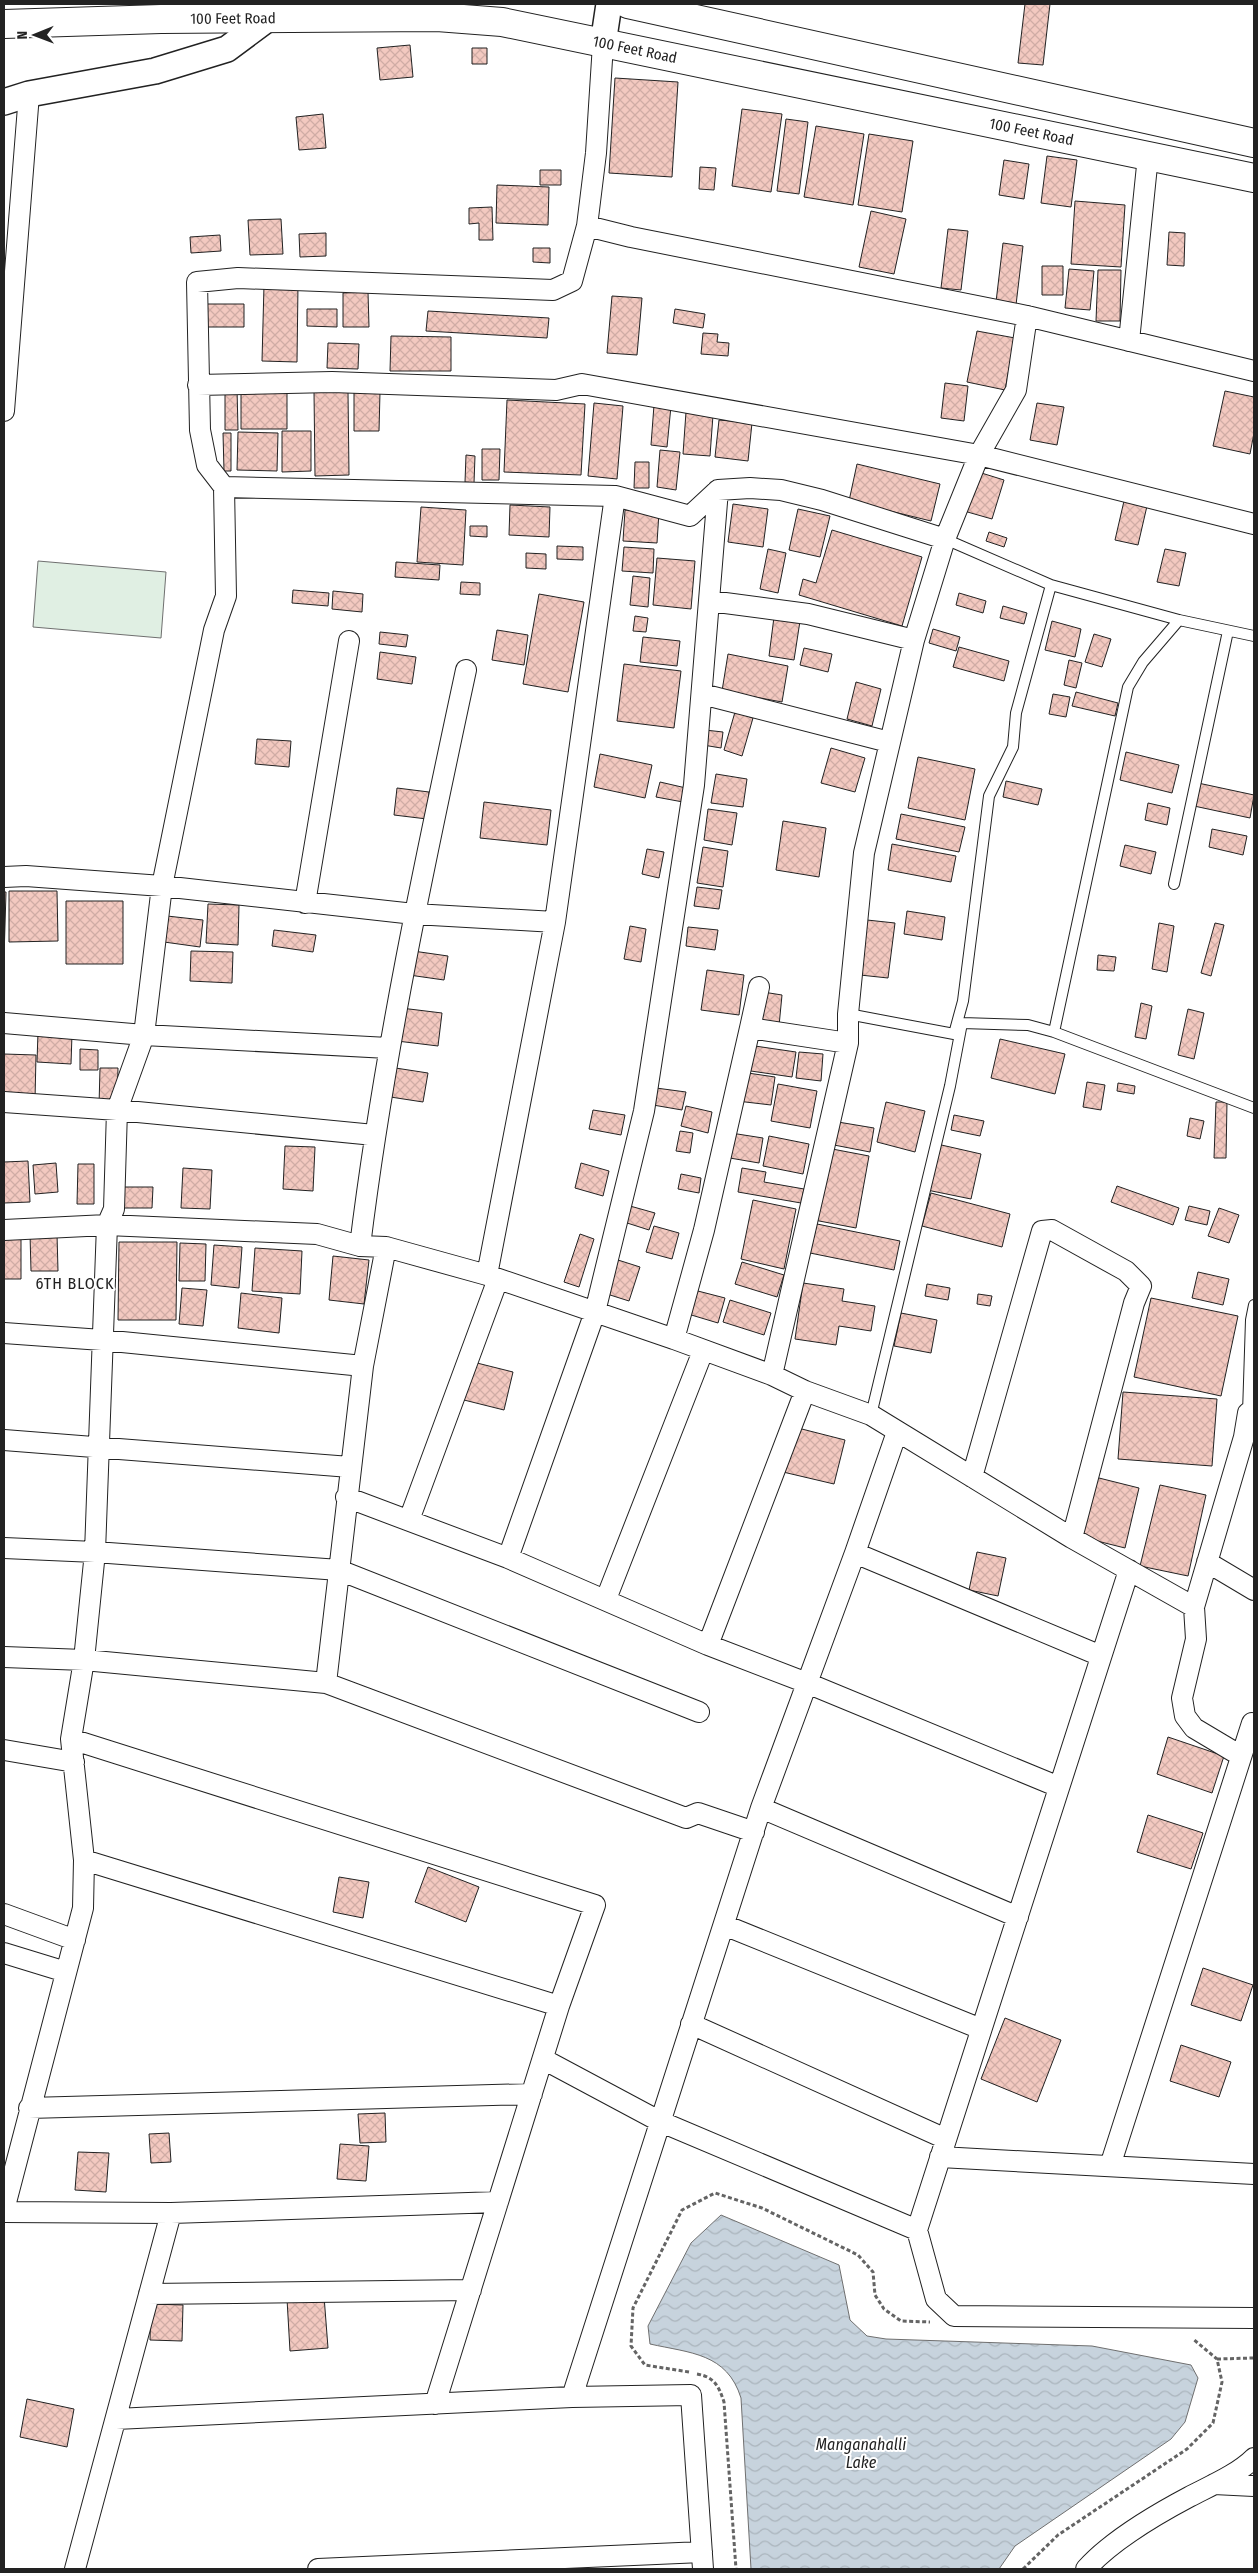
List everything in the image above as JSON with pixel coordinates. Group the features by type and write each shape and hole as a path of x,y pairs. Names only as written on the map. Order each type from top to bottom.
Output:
{"main road":[{"path":"628,4 1254,143"},
{"name":"100 Feet Road","path":"4,24 161,19 266,12 446,18 502,22 1254,178"}],"street":[{"path":"498,2202 171,2213 5,2203 83,1908 84,1860 71,1739 84,1660 95,1552 106,1225 114,1209 117,1110 144,1035 162,886 214,630 226,596 224,487 207,465 200,430 197,282 238,278 553,290 572,281 587,226 596,153 603,44 609,4"},
{"path":"4,102 29,94 156,71 227,49 266,12"},
{"path":"4,411 11,223 29,94"},
{"path":"1128,341 1148,156"},
{"path":"587,226 631,237 1027,316 1254,371"},
{"path":"772,1375 848,1043 848,1014 864,853 889,742 914,640 945,539 979,455 1016,390 1027,316"},
{"path":"198,385 332,382 556,390 582,384 979,455 1254,524"},
{"path":"224,487 614,496 690,516 718,490 750,488 781,490 822,500 945,539"},
{"path":"508,1558 595,1312 644,1111 694,785 718,490"},
{"path":"409,1520 492,1277 555,922 614,496"},
{"path":"710,601 808,614 914,640"},
{"path":"304,903 349,641"},
{"path":"360,1246 374,1135 388,1048 414,914 466,670"},
{"path":"702,694 889,742"},
{"path":"4,877 26,876 162,886 414,914 555,922"},
{"path":"674,1339 704,1230 759,987"},
{"path":"4,1023 144,1035 388,1048"},
{"path":"750,1028 848,1043"},
{"path":"4,1102 117,1110 374,1135"},
{"path":"4,1230 106,1225 317,1234 360,1246 386,1247 492,1277 674,1339 772,1375 805,1391 871,1415 1072,1538 1194,1607"},
{"path":"972,1478 1042,1232 1052,1230 1126,1271 1141,1286 1134,1303 1072,1538"},
{"path":"326,1683 346,1497 363,1366 386,1247"},
{"path":"4,1333 102,1340 363,1366"},
{"path":"606,1599 703,1351"},
{"path":"708,1645 805,1391"},
{"path":"1241,1756 1194,1728 1184,1716 1182,1698 1196,1639 1194,1607 1251,1413"},
{"path":"572,2397 761,1808 855,1553 897,1432"},
{"path":"4,1440 350,1467"},
{"path":"346,1497 508,1558 708,1645 807,1682 1059,1787"},
{"path":"4,1548 95,1552 339,1570 699,1712"},
{"path":"855,1553 1101,1656"},
{"path":"1207,1562 1254,1590"},
{"path":"1129,1570 917,2230 936,2299 954,2316 1254,2318"},
{"path":"4,1657 84,1660 326,1683 686,1818 698,1813 754,1832"},
{"path":"1110,2166 1252,1723"},
{"path":"71,1739 595,1905 559,2006 436,2404"},
{"path":"4,1750 74,1762"},
{"path":"761,1808 1018,1917"},
{"path":"84,1860 559,2006"},
{"path":"4,1914 74,1940"},
{"path":"724,1925 981,2030"},
{"path":"4,1953 66,1972"},
{"path":"691,2024 943,2148 1110,2166 1254,2174"},
{"path":"543,2059 659,2121 917,2230"},
{"path":"29,2108 532,2094"},
{"path":"75,2569 171,2213"},
{"path":"149,2294 471,2290"},
{"path":"116,2419 572,2397 691,2395 702,2560 318,2569"},
{"path":"1086,2569 1096,2558 1162,2511 1214,2484 1254,2458"},
{"path":"1214,2484 1254,2486"}],"lane":[{"path":"945,539 1051,585 1179,620 1254,636"},
{"path":"954,1034 963,1001 989,796 1013,747 1016,713 1051,585"},
{"path":"1054,1032 1128,687 1143,662 1179,620"},
{"path":"1174,884 1228,631"},
{"path":"848,1014 954,1034"},
{"path":"954,1034 962,1023"},
{"path":"962,1023 1028,1025 1054,1032 1254,1108"},
{"path":"871,1415 950,1086 962,1023"},
{"path":"1251,1413 1251,1320 1254,1304"}],"path":[{"path":"736,2569 724,2402 718,2384 706,2375 645,2365 631,2346 633,2308 682,2210 715,2193 762,2208 858,2255 873,2272 875,2295 884,2309 901,2321 931,2322"},
{"path":"1023,2569 1058,2535 1187,2449 1213,2423 1222,2382 1217,2359 1191,2337"},
{"path":"1217,2359 1254,2358"}],"green space":[{"path":"38,561 166,572 161,638 33,627"}],"water":[{"name":"Manganahalli Lake","path":"721,2215 839,2265 850,2320 867,2336 886,2339 1092,2346 1191,2365 1198,2378 1185,2422 1171,2439 1015,2546 999,2569 751,2569 741,2398 735,2383 717,2364 705,2358 693,2353 650,2344 648,2326 691,2243"}],"building":[{"path":"1025,4 1050,4 1043,65 1018,63"},
{"path":"410,45 413,77 380,80 377,48"},
{"path":"472,48 487,48 487,64 472,64"},
{"path":"615,78 678,82 672,177 609,173"},
{"path":"742,109 782,114 771,192 732,186"},
{"path":"323,114 326,148 299,150 296,117"},
{"path":"786,119 808,122 799,194 777,191"},
{"path":"816,126 864,134 853,205 804,197"},
{"path":"869,134 913,141 902,212 858,205"},
{"path":"1047,156 1077,160 1071,207 1041,203"},
{"path":"1004,160 1029,164 1024,199 999,195"},
{"path":"700,167 716,168 714,190 699,189"},
{"path":"540,170 561,170 561,185 540,185"},
{"path":"497,185 549,187 548,225 496,223"},
{"path":"1075,201 1125,205 1121,267 1071,264"},
{"path":"492,207 493,240 479,240 479,223 469,224 469,208"},
{"path":"871,211 906,219 894,274 859,267"},
{"path":"281,219 283,254 250,255 248,220"},
{"path":"948,229 968,231 961,290 941,288"},
{"path":"1169,232 1185,233 1184,266 1167,265"},
{"path":"326,233 326,256 300,257 299,234"},
{"path":"220,235 221,251 191,253 190,237"},
{"path":"1003,243 1023,246 1016,305 996,302"},
{"path":"533,248 550,248 550,263 533,262"},
{"path":"1042,266 1063,266 1063,295 1042,295"},
{"path":"1069,269 1094,271 1090,310 1065,308"},
{"path":"1098,270 1121,270 1120,321 1096,321"},
{"path":"264,285 298,285 297,362 262,361"},
{"path":"368,292 369,327 343,327 343,293"},
{"path":"612,296 642,298 637,355 607,353"},
{"path":"205,304 244,304 244,327 205,327"},
{"path":"307,309 337,309 337,327 307,326"},
{"path":"675,309 705,314 703,328 673,323"},
{"path":"428,311 549,318 547,338 426,331"},
{"path":"977,331 1015,338 1005,390 967,382"},
{"path":"703,333 718,334 717,342 729,343 728,356 701,354"},
{"path":"391,336 451,337 451,371 390,371"},
{"path":"328,343 359,344 358,369 327,368"},
{"path":"945,383 968,386 964,421 941,418"},
{"path":"237,388 238,430 225,430 225,389"},
{"path":"241,389 287,389 287,429 241,429"},
{"path":"1225,391 1254,397 1254,433 1250,454 1213,446"},
{"path":"314,392 348,392 349,475 315,476"},
{"path":"354,392 380,392 379,431 354,431"},
{"path":"507,400 585,404 581,475 504,472"},
{"path":"594,403 623,406 617,479 588,476"},
{"path":"1037,403 1064,407 1057,445 1030,440"},
{"path":"654,405 671,406 667,447 651,445"},
{"path":"686,412 713,415 710,456 683,454"},
{"path":"719,420 752,423 748,461 715,457"},
{"path":"282,431 311,431 311,471 282,472"},
{"path":"238,432 278,433 277,471 237,470"},
{"path":"223,433 231,433 231,471 224,471"},
{"path":"482,449 500,449 499,480 482,480"},
{"path":"660,450 680,452 676,490 657,487"},
{"path":"466,455 475,456 474,483 465,482"},
{"path":"635,462 649,462 649,488 634,488"},
{"path":"857,464 940,484 931,521 849,501"},
{"path":"975,471 1004,480 992,519 964,511"},
{"path":"1124,501 1147,506 1138,545 1115,540"},
{"path":"733,504 768,509 763,547 728,542"},
{"path":"510,505 550,507 549,537 509,535"},
{"path":"421,507 466,510 463,565 417,562"},
{"path":"798,509 830,516 820,557 789,550"},
{"path":"625,510 659,512 657,543 623,541"},
{"path":"470,526 487,526 487,537 470,536"},
{"path":"832,530 922,557 902,626 799,595 803,579 816,583"},
{"path":"989,532 1007,538 1004,547 986,541"},
{"path":"557,546 583,547 583,560 557,559"},
{"path":"624,547 654,549 653,573 622,571"},
{"path":"768,549 786,553 778,593 760,589"},
{"path":"1165,549 1186,553 1179,586 1157,582"},
{"path":"526,553 546,554 546,569 526,568"},
{"path":"657,558 695,561 691,609 653,605"},
{"path":"396,562 440,565 439,580 395,577"},
{"path":"633,576 650,578 648,607 630,605"},
{"path":"461,582 480,583 480,595 460,594"},
{"path":"293,590 329,593 328,606 292,603"},
{"path":"333,591 363,594 362,612 332,609"},
{"path":"959,593 986,601 983,613 956,605"},
{"path":"539,594 584,602 568,692 523,684"},
{"path":"1003,606 1027,613 1024,624 1000,618"},
{"path":"635,616 648,618 646,632 633,631"},
{"path":"774,617 800,621 794,660 769,656"},
{"path":"1052,621 1081,629 1075,657 1045,650"},
{"path":"933,629 960,637 956,651 929,643"},
{"path":"497,630 528,635 524,665 492,660"},
{"path":"380,632 408,635 406,647 379,644"},
{"path":"1094,634 1111,639 1102,667 1085,662"},
{"path":"643,637 680,641 677,666 640,662"},
{"path":"959,647 1009,661 1004,681 953,667"},
{"path":"804,648 832,654 828,672 800,665"},
{"path":"380,652 416,657 412,684 377,679"},
{"path":"728,654 788,666 782,702 722,691"},
{"path":"1069,660 1082,663 1076,688 1064,685"},
{"path":"624,664 681,671 674,728 617,721"},
{"path":"856,682 881,689 872,726 847,719"},
{"path":"1076,692 1118,703 1115,716 1072,706"},
{"path":"1053,694 1070,697 1066,717 1049,714"},
{"path":"735,712 753,718 742,756 724,750"},
{"path":"705,730 723,732 721,748 703,745"},
{"path":"257,739 291,741 289,767 255,764"},
{"path":"831,748 865,758 855,792 821,783"},
{"path":"1126,752 1179,765 1172,793 1120,780"},
{"path":"600,754 652,765 645,798 594,787"},
{"path":"918,757 975,769 965,820 908,808"},
{"path":"716,774 747,779 743,807 711,803"},
{"path":"1006,781 1042,789 1038,805 1003,797"},
{"path":"660,782 686,788 683,802 656,797"},
{"path":"1198,783 1254,795 1250,818 1194,806"},
{"path":"397,788 429,792 427,819 394,815"},
{"path":"484,802 551,810 547,845 480,838"},
{"path":"1148,803 1170,808 1167,825 1145,820"},
{"path":"708,809 737,813 732,845 704,840"},
{"path":"901,814 965,827 959,852 896,839"},
{"path":"783,821 826,828 819,877 776,870"},
{"path":"1212,829 1247,836 1243,855 1209,847"},
{"path":"892,844 956,856 951,882 888,870"},
{"path":"1125,845 1156,852 1151,874 1120,866"},
{"path":"703,847 728,851 723,887 697,883"},
{"path":"647,849 664,852 659,878 642,874"},
{"path":"697,887 722,890 719,909 694,906"},
{"path":"9,891 57,891 58,941 9,942"},
{"path":"4,892 6,892 4,958"},
{"path":"66,901 123,901 123,964 66,964"},
{"path":"208,904 239,905 238,945 206,943"},
{"path":"907,911 945,917 942,940 904,934"},
{"path":"167,916 203,920 200,947 164,942"},
{"path":"867,920 895,923 888,978 860,975"},
{"path":"1159,923 1174,926 1167,972 1152,969"},
{"path":"1215,923 1224,925 1211,976 1201,973"},
{"path":"630,926 646,929 641,962 624,959"},
{"path":"688,927 718,930 715,950 686,946"},
{"path":"274,930 316,935 313,952 272,946"},
{"path":"191,951 233,952 232,983 190,981"},
{"path":"413,951 448,956 444,980 409,975"},
{"path":"1098,955 1116,957 1114,971 1097,970"},
{"path":"707,970 744,975 739,1015 701,1010"},
{"path":"763,992 782,995 779,1026 760,1024"},
{"path":"1141,1003 1152,1006 1146,1039 1135,1037"},
{"path":"401,1008 442,1013 438,1046 397,1041"},
{"path":"1188,1009 1204,1013 1194,1059 1178,1055"},
{"path":"38,1032 72,1034 71,1064 37,1062"},
{"path":"1000,1039 1065,1054 1055,1094 991,1078"},
{"path":"748,1045 796,1052 792,1077 744,1070"},
{"path":"80,1049 98,1050 98,1070 80,1070"},
{"path":"799,1052 823,1054 821,1081 796,1078"},
{"path":"4,1054 36,1055 35,1100 4,1100"},
{"path":"389,1067 428,1073 423,1102 384,1096"},
{"path":"100,1068 118,1068 117,1107 99,1106"},
{"path":"741,1072 775,1077 771,1105 737,1101"},
{"path":"1087,1082 1105,1085 1101,1110 1083,1107"},
{"path":"1118,1083 1135,1086 1134,1094 1117,1091"},
{"path":"778,1084 817,1091 810,1128 771,1121"},
{"path":"656,1088 686,1092 682,1110 653,1105"},
{"path":"886,1102 925,1111 915,1152 877,1142"},
{"path":"1216,1102 1227,1102 1226,1158 1214,1158"},
{"path":"686,1106 712,1112 708,1133 681,1126"},
{"path":"593,1110 625,1115 621,1135 589,1129"},
{"path":"954,1115 984,1121 980,1136 951,1130"},
{"path":"1190,1118 1204,1121 1200,1139 1187,1136"},
{"path":"838,1122 874,1128 870,1152 834,1145"},
{"path":"680,1131 693,1133 690,1153 676,1151"},
{"path":"731,1133 763,1138 759,1163 724,1157"},
{"path":"769,1136 809,1144 803,1174 763,1166"},
{"path":"937,1144 981,1154 971,1199 927,1190"},
{"path":"285,1146 315,1147 313,1191 283,1189"},
{"path":"827,1148 869,1156 856,1228 814,1220"},
{"path":"28,1161 30,1202 4,1203 4,1162"},
{"path":"56,1163 58,1192 35,1194 33,1165"},
{"path":"581,1163 609,1171 603,1196 575,1188"},
{"path":"78,1164 94,1164 94,1204 77,1204"},
{"path":"183,1168 212,1170 210,1209 181,1208"},
{"path":"742,1168 766,1172 764,1182 804,1189 801,1203 738,1192"},
{"path":"681,1174 701,1178 699,1193 678,1189"},
{"path":"1117,1186 1179,1208 1173,1225 1111,1202"},
{"path":"123,1187 153,1187 152,1208 123,1208"},
{"path":"931,1193 1010,1214 1002,1247 922,1226"},
{"path":"753,1200 796,1209 784,1269 741,1259"},
{"path":"630,1206 655,1213 649,1230 624,1222"},
{"path":"1189,1206 1210,1211 1207,1225 1185,1220"},
{"path":"1219,1208 1239,1215 1229,1243 1208,1236"},
{"path":"817,1224 900,1241 894,1270 810,1253"},
{"path":"654,1226 679,1233 672,1259 646,1252"},
{"path":"30,1234 57,1234 58,1271 31,1271"},
{"path":"580,1234 594,1239 579,1287 564,1282"},
{"path":"21,1238 21,1279 4,1279 4,1239"},
{"path":"119,1242 177,1242 176,1320 118,1320"},
{"path":"180,1243 206,1244 205,1281 179,1281"},
{"path":"214,1245 242,1247 239,1288 211,1285"},
{"path":"255,1248 302,1251 300,1294 252,1291"},
{"path":"333,1256 369,1260 364,1304 329,1300"},
{"path":"618,1260 640,1267 629,1301 607,1294"},
{"path":"742,1262 784,1275 777,1297 735,1284"},
{"path":"1198,1272 1229,1279 1223,1305 1192,1298"},
{"path":"803,1283 844,1289 842,1301 875,1306 871,1331 839,1326 836,1345 795,1339"},
{"path":"927,1284 950,1288 948,1300 925,1296"},
{"path":"182,1288 207,1290 203,1326 179,1324"},
{"path":"694,1290 725,1298 718,1323 688,1314"},
{"path":"241,1293 282,1298 279,1333 238,1328"},
{"path":"978,1294 992,1296 990,1306 977,1304"},
{"path":"1151,1298 1238,1316 1221,1396 1134,1377"},
{"path":"730,1300 771,1313 764,1335 723,1322"},
{"path":"901,1313 937,1320 931,1353 894,1346"},
{"path":"469,1361 513,1372 504,1410 460,1399"},
{"path":"1123,1392 1217,1399 1212,1466 1118,1459"},
{"path":"794,1427 845,1440 834,1484 783,1472"},
{"path":"1095,1477 1139,1488 1125,1548 1081,1537"},
{"path":"1160,1485 1206,1495 1188,1576 1140,1566"},
{"path":"977,1552 1006,1558 998,1596 969,1590"},
{"path":"1168,1737 1224,1756 1212,1793 1157,1774"},
{"path":"1148,1815 1203,1833 1191,1869 1137,1852"},
{"path":"428,1867 479,1887 466,1922 415,1902"},
{"path":"339,1877 369,1882 363,1918 333,1912"},
{"path":"1203,1968 1253,1985 1241,2021 1191,2005"},
{"path":"1005,2018 1061,2040 1037,2102 981,2079"},
{"path":"1181,2045 1231,2062 1219,2097 1170,2081"},
{"path":"385,2113 386,2142 360,2143 358,2114"},
{"path":"169,2133 171,2162 151,2163 149,2134"},
{"path":"340,2144 369,2146 366,2181 337,2179"},
{"path":"78,2152 109,2153 106,2192 75,2190"},
{"path":"324,2296 328,2348 290,2351 287,2299"},
{"path":"151,2304 183,2305 182,2341 150,2340"},
{"path":"27,2399 74,2409 67,2447 20,2437"}],"district":[{"name":"6TH BLOCK","path":"75,1283"}]}
